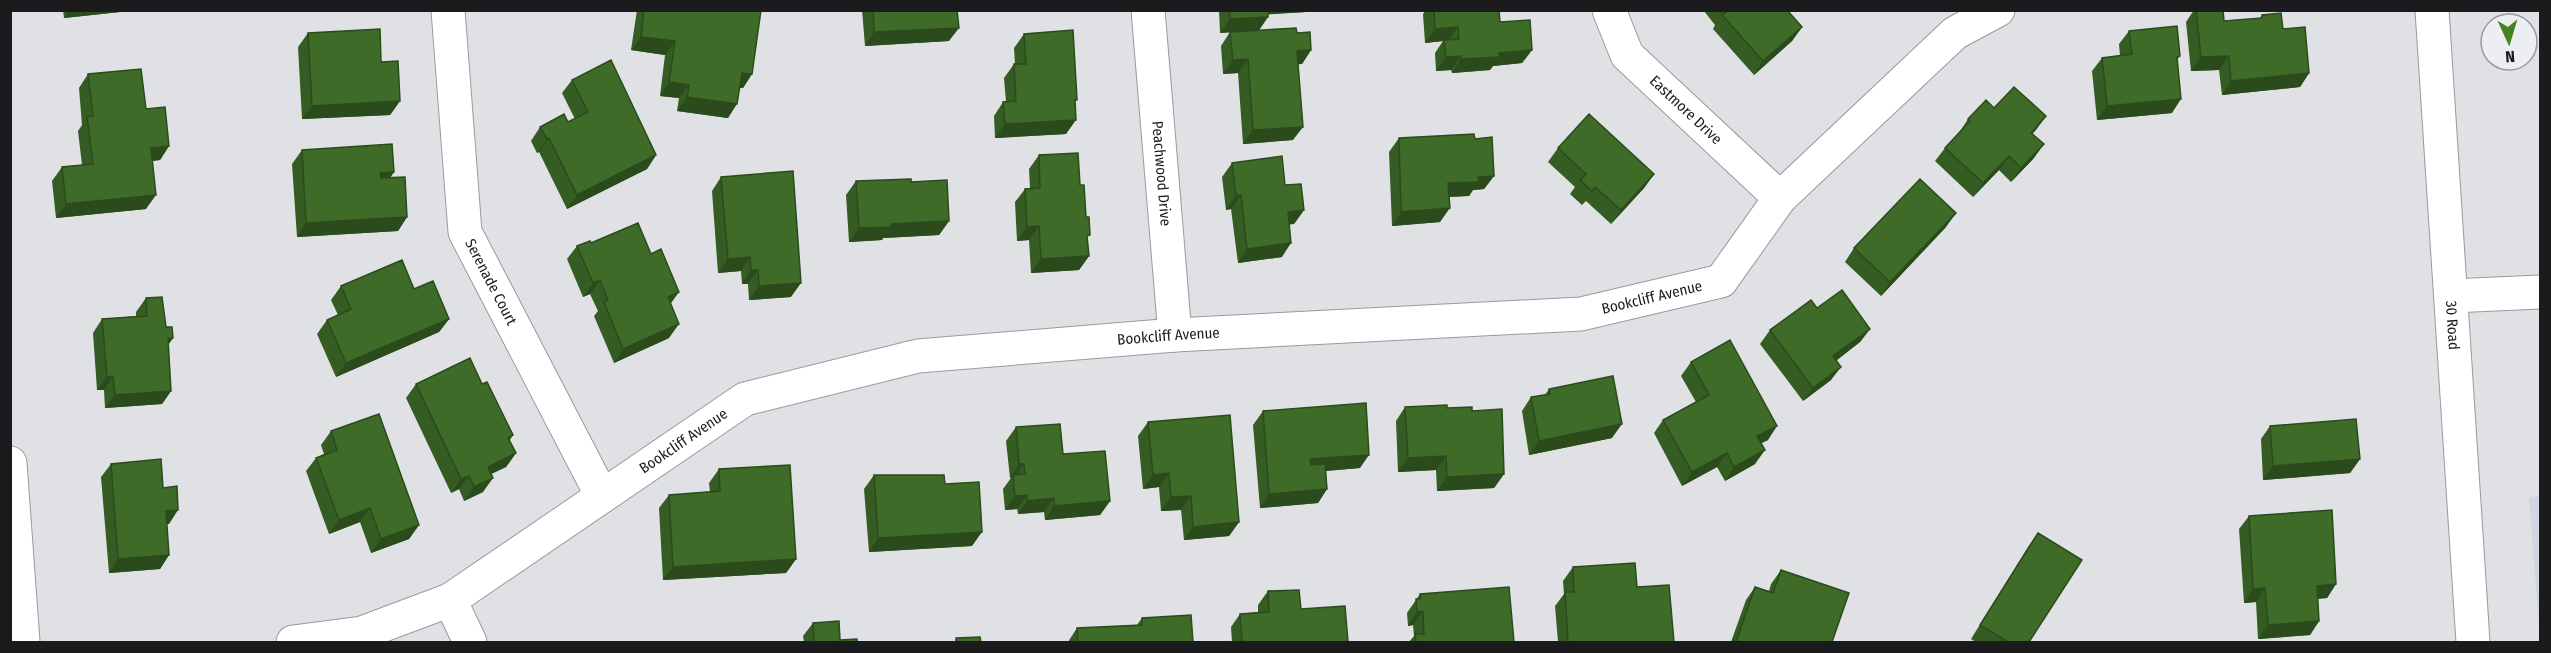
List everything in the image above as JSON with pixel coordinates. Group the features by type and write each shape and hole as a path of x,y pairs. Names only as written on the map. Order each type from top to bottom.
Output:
{"street":[{"name":"Serenade Court","path":"448,10 465,232 602,496"},
{"name":"Peachwood Drive","path":"1148,10 1175,335"},
{"name":"Eastmore Drive","path":"1609,10 1627,55 1780,198"},
{"name":"Bookcliff Avenue","path":"293,642 362,633 450,600 745,399 918,356 1175,335 1581,314 1721,281 1780,198 1955,33 1998,10"},
{"name":"30 Road","path":"2432,10 2473,642"},
{"path":"2451,296 2541,292"},
{"path":"10,463 23,642"},
{"path":"450,600 470,642"}],"shaded area":[{"path":"2540,496 2540,642 2529,497"}],"building":[{"path":"644,10 761,10 752,74 742,73 737,104 687,97 689,85 669,82 675,41 641,37"},
{"path":"873,10 957,10 959,28 874,32"},
{"path":"1229,10 1268,10 1268,17 1230,19"},
{"path":"1434,10 1499,10 1500,22 1530,20 1532,50 1499,53 1500,57 1461,59 1461,56 1446,57 1444,40 1459,39 1458,27 1435,29"},
{"path":"1725,10 1787,10 1802,27 1763,61 1722,15 1726,12"},
{"path":"2196,10 2223,10 2224,21 2262,18 2262,15 2281,13 2283,29 2305,27 2309,73 2231,81 2229,56 2201,57"},
{"path":"2177,26 2181,99 2107,106 2102,58 2132,54 2129,31"},
{"path":"1296,28 1297,33 1310,32 1311,50 1297,51 1303,127 1253,130 1248,59 1233,60 1230,32"},
{"path":"380,29 381,62 398,61 400,101 312,106 308,33"},
{"path":"1073,30 1076,120 1005,124 1003,102 1016,101 1014,64 1026,64 1024,34"},
{"path":"611,60 656,155 577,195 549,138 547,139 540,127 564,114 568,122 588,112 572,80"},
{"path":"141,69 146,109 165,107 169,146 151,148 156,195 66,204 62,167 93,164 87,117 93,116 88,74"},
{"path":"2014,87 2046,116 2031,133 2044,144 2021,168 2009,156 1983,183 1945,148 1986,100 1994,108"},
{"path":"1589,114 1654,174 1621,210 1595,187 1592,191 1580,180 1586,174 1558,148"},
{"path":"1474,134 1475,139 1492,137 1494,176 1478,177 1479,182 1448,183 1450,208 1401,212 1399,138"},
{"path":"392,144 394,172 380,173 381,178 405,177 407,217 306,223 302,150"},
{"path":"1078,153 1080,185 1084,185 1086,217 1089,217 1090,235 1087,236 1089,256 1041,259 1039,226 1027,227 1025,189 1040,188 1039,155"},
{"path":"1282,156 1285,185 1301,184 1304,210 1288,212 1291,243 1247,249 1241,195 1236,196 1232,163"},
{"path":"793,171 801,283 759,286 758,270 751,270 750,257 728,259 721,177"},
{"path":"911,179 911,182 947,180 949,221 859,228 856,181"},
{"path":"1920,179 1956,213 1890,282 1854,248"},
{"path":"638,223 651,254 661,249 679,292 668,297 679,324 623,349 604,302 608,300 600,280 593,283 577,246 590,241 591,243"},
{"path":"402,260 414,289 433,281 449,319 346,363 327,320 351,309 341,286"},
{"path":"1842,290 1870,329 1833,356 1841,367 1813,388 1770,330 1811,300 1817,308"},
{"path":"162,297 166,327 172,327 173,338 168,339 171,391 115,395 113,376 107,377 102,319 147,316 146,298"},
{"path":"1730,340 1777,426 1757,436 1765,450 1734,467 1727,453 1692,472 1663,420 1709,395 1691,362"},
{"path":"470,358 482,384 487,382 513,435 508,438 516,453 488,467 493,478 474,487 469,476 461,479 416,384"},
{"path":"1613,376 1622,424 1539,441 1531,397 1550,394 1549,389"},
{"path":"1366,403 1369,455 1310,459 1311,465 1325,464 1327,489 1269,494 1263,411"},
{"path":"1447,405 1447,408 1472,407 1472,411 1502,409 1504,474 1447,477 1446,456 1408,458 1405,407"},
{"path":"379,414 419,525 381,539 370,508 339,520 316,458 337,450 331,431"},
{"path":"1230,415 1239,522 1193,527 1191,496 1171,497 1169,473 1153,475 1148,422"},
{"path":"2356,419 2360,459 2273,466 2270,426"},
{"path":"1060,424 1063,454 1105,451 1110,501 1054,506 1054,498 1027,501 1027,495 1015,496 1013,475 1025,474 1024,464 1019,464 1016,427"},
{"path":"161,459 163,488 177,486 178,510 166,511 169,555 118,559 111,464"},
{"path":"790,465 796,559 673,567 669,495 720,491 719,469"},
{"path":"874,475 944,475 945,484 979,482 982,532 878,538"},
{"path":"2332,510 2336,584 2317,586 2319,621 2268,625 2265,588 2253,589 2249,516"},
{"path":"2038,533 2082,560 2029,642 2008,642 1980,625"},
{"path":"1635,563 1637,587 1669,585 1674,642 1568,642 1565,592 1574,592 1573,567"},
{"path":"1781,570 1849,593 1832,642 1736,642 1755,587 1773,593"},
{"path":"1509,587 1514,642 1416,642 1415,634 1424,634 1423,611 1417,612 1416,599 1420,599 1420,594"},
{"path":"1299,590 1301,609 1345,606 1348,642 1242,642 1240,614 1269,612 1268,591"},
{"path":"1191,615 1193,642 1078,642 1077,628 1142,625 1142,618"},
{"path":"839,621 840,640 857,639 857,642 814,642 813,623"},
{"path":"980,637 981,642 956,642 956,638"}]}
